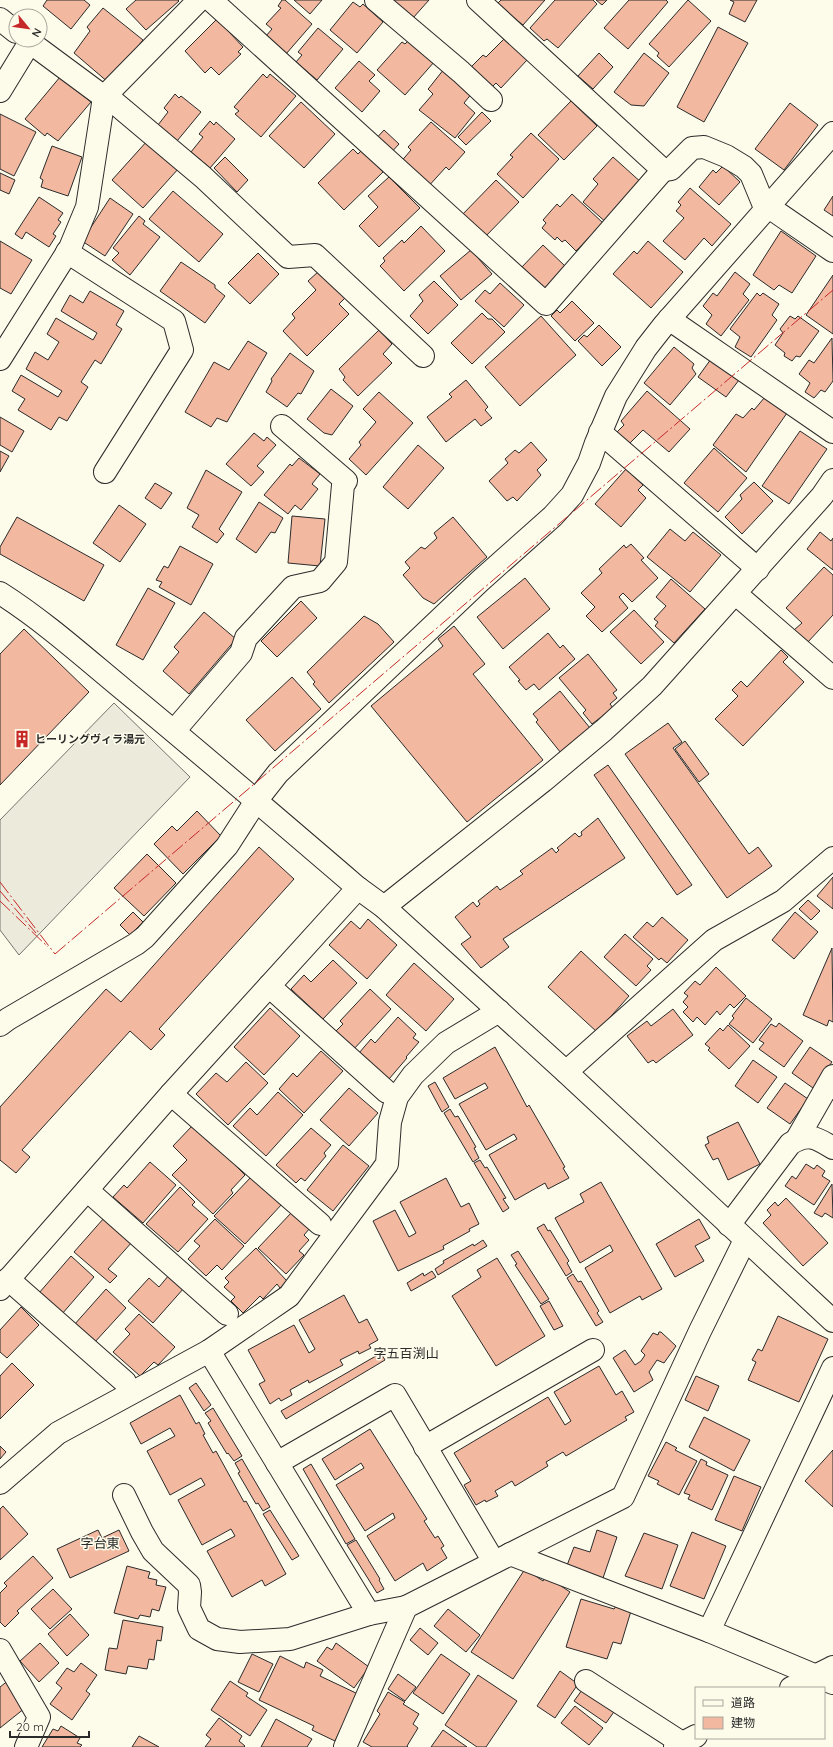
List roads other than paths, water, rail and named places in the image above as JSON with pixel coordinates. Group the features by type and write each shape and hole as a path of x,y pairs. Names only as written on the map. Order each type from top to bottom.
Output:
{"main road":[{"path":"0,359 68,252 87,207 104,97 199,0"},
{"path":"211,0 546,304 663,170 671,169 692,148 704,147 726,156 744,167 751,174 763,203 833,251"},
{"path":"376,0 461,72 491,100"},
{"path":"478,0 663,170"},
{"path":"0,92 20,48"},
{"path":"38,48 104,97 115,103 203,177 288,257 315,255 423,356"},
{"path":"0,1025 136,944 145,937 227,846 256,801 278,773 480,581 553,516 572,495 589,463 600,432 616,396 646,348 669,319 833,134"},
{"path":"68,252 174,321 182,350 105,472"},
{"path":"669,319 833,432"},
{"path":"174,731 241,653 246,638 293,587 320,580 336,562 343,485 346,480 282,426"},
{"path":"600,432 758,569"},
{"path":"384,908 604,730 652,686 830,489"},
{"path":"0,593 53,631 174,731 358,888 384,908 566,1072 833,1321"},
{"path":"736,594 833,678"},
{"path":"566,1072 714,940 783,901 833,858"},
{"path":"125,1382 4,1284 171,1094 358,888"},
{"path":"269,986 387,1092"},
{"path":"0,1483 58,1433 209,1351 289,1296 388,1164 390,1122 397,1097 413,1075 446,1043 499,1011"},
{"path":"729,1225 790,1144 797,1139 833,1076"},
{"path":"171,1094 320,1224"},
{"path":"797,1139 809,1137 817,1138 833,1148"},
{"path":"87,1190 227,1314"},
{"path":"124,1495 153,1551 189,1586 189,1608 199,1629 217,1639 240,1642 290,1639 369,1614 406,1607 623,1497 700,1331 745,1240"},
{"path":"425,1446 593,1350"},
{"path":"209,1351 369,1614"},
{"path":"709,1631 833,1368"},
{"path":"277,1463 395,1395 425,1446 502,1558 709,1631 827,1675"},
{"path":"345,1747 406,1607"},
{"path":"0,1650 39,1717 26,1747"},
{"path":"794,1687 827,1675"},
{"path":"586,1682 685,1742"}],"place":[{"name":"ヒーリングヴィラ湯元","path":"22,739"}],"district":[{"name":"字五百渕山","path":"406,1353"},
{"name":"字台東","path":"100,1543"}]}
